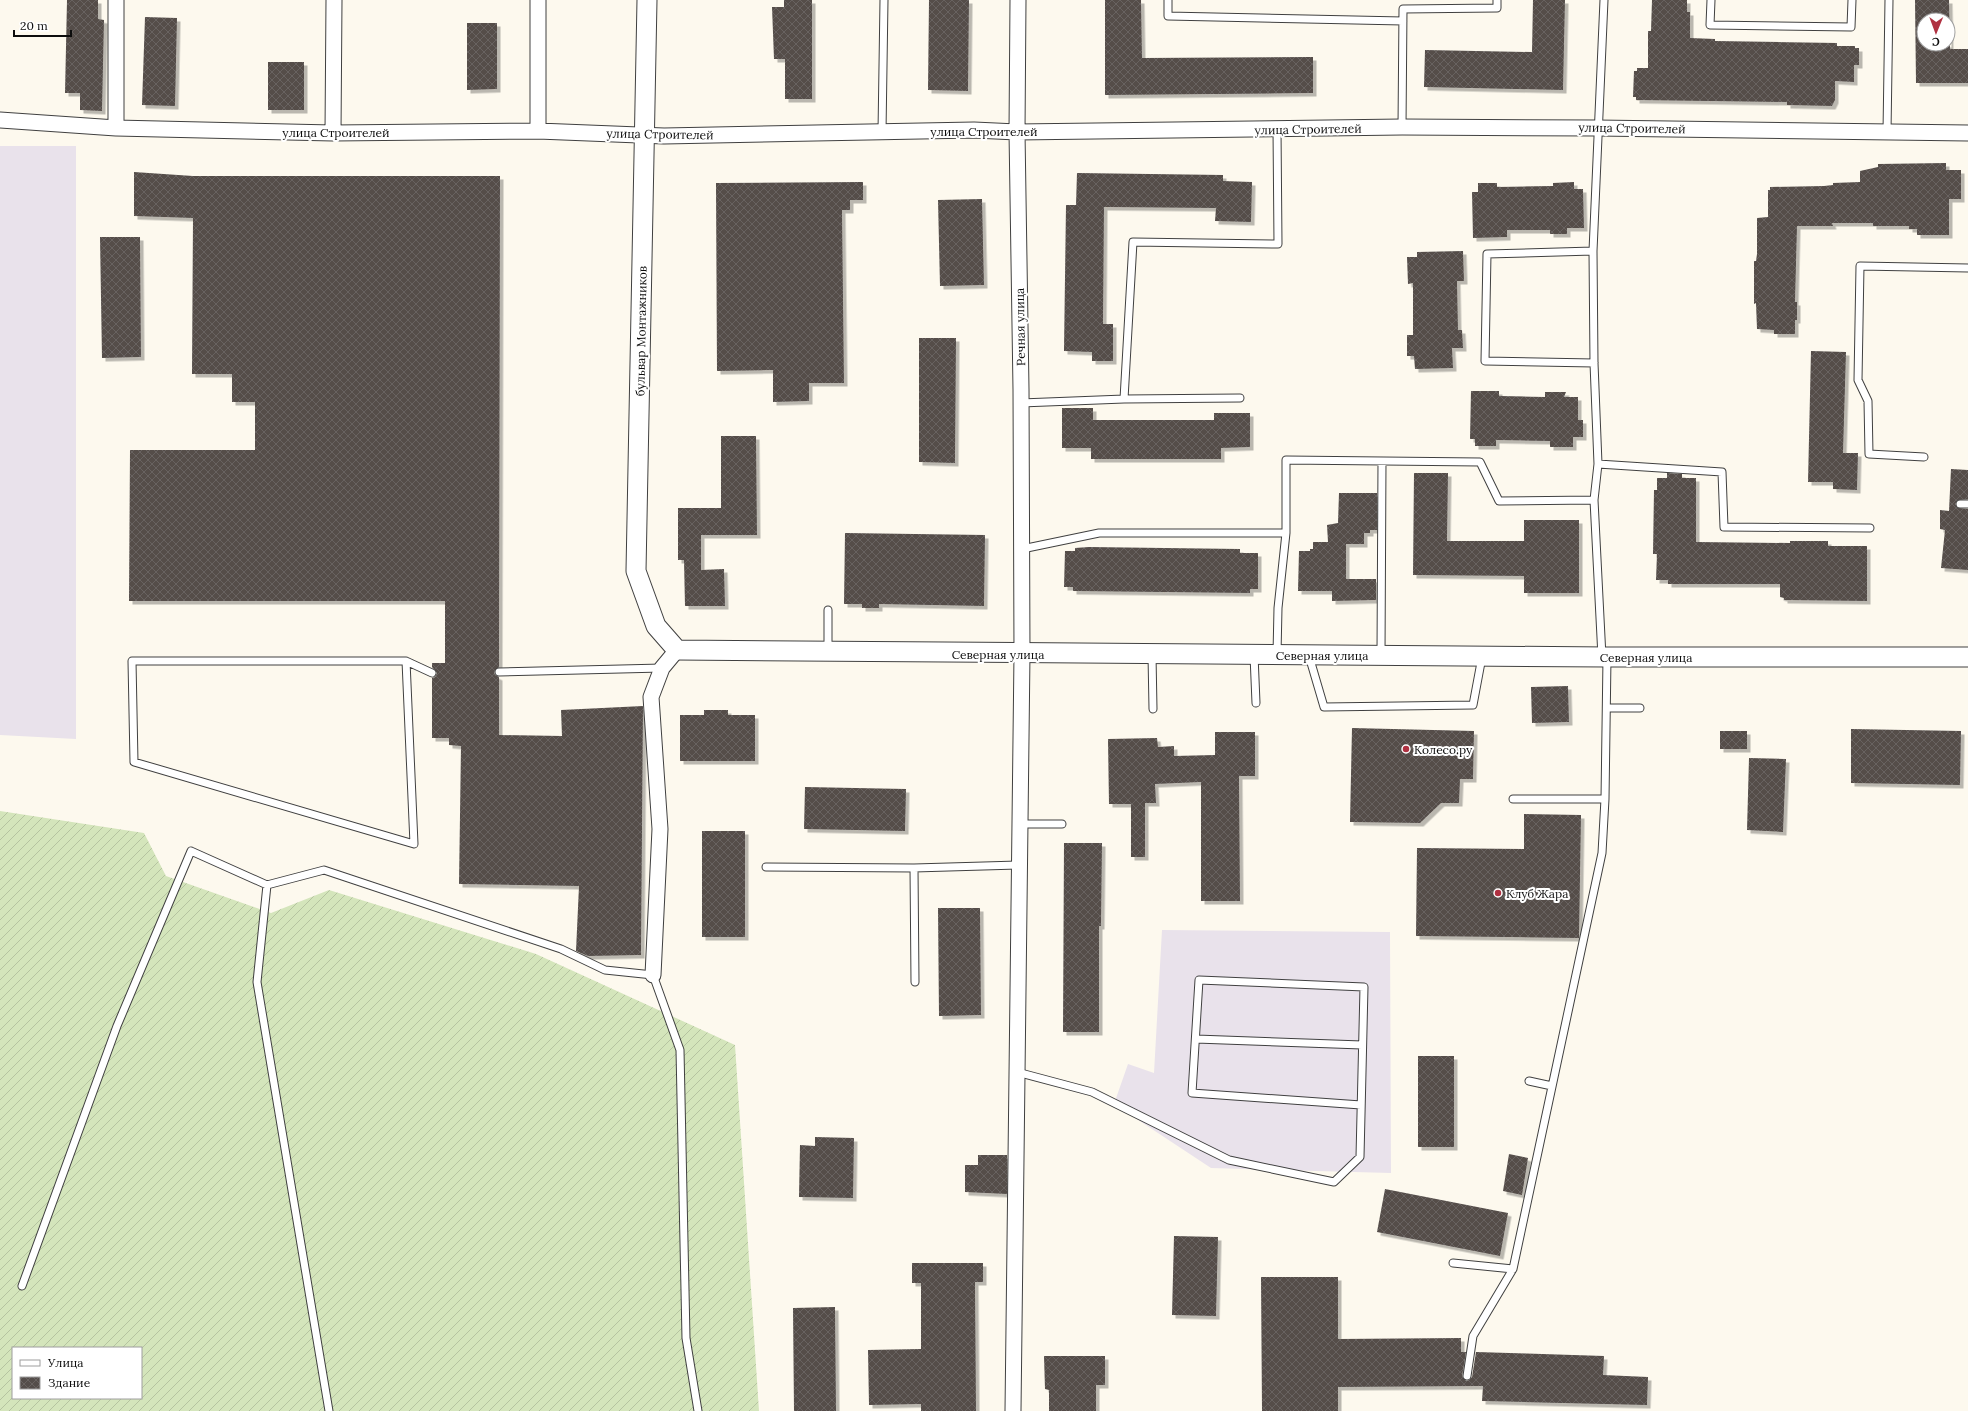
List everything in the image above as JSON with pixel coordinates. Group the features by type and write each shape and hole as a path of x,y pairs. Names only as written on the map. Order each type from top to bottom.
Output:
{"street":[{"path":"116,0 116,128"},
{"path":"333,133 334,0"},
{"path":"538,0 538,131"},
{"name":"бульвар Монтажников","path":"647,0 636,571 656,626 677,650"},
{"name":"Речная улица","path":"1013,1411 1022,654 1021,403 1017,132 1018,0"},
{"name":"улица Строителей","path":"0,120 116,128 333,133 538,131 644,135 1402,127 1968,133"},
{"path":"653,975 660,829 651,697 662,668 677,650"},
{"name":"Северная улица","path":"677,650 1309,656 1968,657"}],"lane":[{"path":"882,132 884,0"},
{"path":"1168,0 1168,16 1403,20"},
{"path":"1402,127 1403,9 1497,8 1497,0"},
{"path":"1467,1376 1473,1336 1513,1269 1602,853 1607,708 1594,500 1598,464 1594,363 1593,251 1597,128 1604,0"},
{"path":"1711,0 1710,25 1851,27 1852,0"},
{"path":"1887,132 1889,0"},
{"path":"1124,399 1133,242 1278,244 1277,129"},
{"path":"1593,251 1487,254 1485,361 1594,363"},
{"path":"1924,457 1868,454 1868,401 1858,380 1860,266 1968,268"},
{"path":"1021,403 1124,399 1240,398"},
{"path":"1277,655 1278,608 1286,533 1286,460 1480,462 1499,501 1594,500"},
{"path":"1381,655 1382,461"},
{"path":"1598,464 1722,472 1724,527 1870,528"},
{"path":"1022,549 1099,533 1286,533"},
{"path":"828,610 828,652"},
{"path":"1152,654 1153,709"},
{"path":"1254,655 1256,703"},
{"path":"1309,656 1324,707 1473,705 1482,656"},
{"path":"406,661 414,844 134,762 132,661 406,661 432,673"},
{"path":"499,672 662,668"},
{"path":"1607,708 1640,708"},
{"path":"1513,799 1605,800"},
{"path":"1020,824 1062,824"},
{"path":"22,1286 117,1026 191,851 267,886 324,870 561,950 605,970 653,975 680,1050 686,1338 698,1411"},
{"path":"766,867 914,868 1019,865"},
{"path":"914,868 915,982"},
{"path":"267,886 257,982 329,1411"},
{"path":"1017,1072 1092,1092 1229,1160 1334,1182 1360,1157 1364,987 1199,980 1192,1093 1361,1105"},
{"path":"1196,1039 1362,1045"},
{"path":"1529,1081 1552,1086"},
{"path":"1453,1263 1513,1269"}],"shaded area":[{"path":"0,146 76,146 76,739 0,735"},
{"path":"1162,930 1390,932 1391,1173 1211,1168 1114,1104 1128,1064 1154,1073"}],"green space":[{"path":"0,811 144,833 166,876 271,913 329,890 536,954 735,1045 759,1411 0,1411"}],"building":[{"path":"67,0 98,0 98,19 104,20 102,111 80,110 80,93 65,93"},
{"path":"784,0 812,0 812,99 785,99 785,59 774,59 772,7 784,7"},
{"path":"929,0 969,0 968,91 928,90"},
{"path":"1105,0 1141,0 1142,58 1313,57 1313,93 1105,95"},
{"path":"1533,0 1565,0 1563,90 1424,87 1425,50 1532,52"},
{"path":"1652,0 1687,0 1687,12 1690,12 1690,38 1715,39 1715,41 1837,43 1837,46 1855,46 1855,48 1859,48 1859,65 1854,65 1854,82 1835,81 1835,100 1832,106 1787,105 1787,102 1636,100 1636,97 1633,97 1634,71 1637,71 1637,68 1648,68 1648,31 1651,31"},
{"path":"1915,0 1949,0 1949,12 1916,12 1916,52 1956,52 1956,49 1968,49 1968,83 1916,83"},
{"path":"145,17 177,18 175,106 142,105"},
{"path":"467,23 497,23 497,89 467,90"},
{"path":"268,62 304,62 304,110 268,110"},
{"path":"1946,163 1946,170 1961,170 1961,199 1949,199 1949,235 1917,235 1917,229 1909,229 1909,226 1873,226 1873,223 1832,223 1833,226 1797,226 1795,302 1797,302 1797,320 1795,320 1795,334 1774,334 1774,330 1757,329 1756,303 1754,304 1754,261 1756,261 1757,254 1757,218 1768,217 1768,190 1770,190 1770,187 1824,186 1833,185 1833,183 1860,182 1860,171 1878,167 1878,164"},
{"path":"134,172 193,176 500,176 499,667 494,672 495,675 499,677 499,735 562,736 561,710 643,706 641,955 588,956 576,951 579,886 459,884 461,746 449,745 449,738 432,738 432,678 435,677 437,673 432,667 432,663 445,663 445,601 129,601 130,450 255,450 255,402 232,402 232,374 192,374 193,218 134,216"},
{"path":"1077,173 1223,175 1223,181 1252,182 1251,222 1215,221 1216,208 1104,207 1103,324 1113,324 1113,361 1092,361 1092,352 1064,351 1066,205 1076,205"},
{"path":"863,182 863,200 850,200 850,210 842,210 844,383 809,383 809,401 773,402 773,370 717,371 716,183"},
{"path":"1574,182 1574,189 1583,189 1584,228 1567,228 1567,234 1550,234 1550,230 1507,230 1507,237 1473,238 1472,192 1478,192 1478,183 1497,183 1497,187 1553,186 1553,183"},
{"path":"982,199 984,285 940,286 938,200"},
{"path":"100,237 140,237 141,357 102,358"},
{"path":"1463,251 1464,281 1457,281 1458,330 1462,330 1463,348 1452,348 1453,368 1415,369 1414,356 1407,356 1407,335 1413,335 1413,283 1408,284 1407,257 1417,257 1417,252"},
{"path":"919,338 956,338 955,463 919,462"},
{"path":"1811,351 1846,352 1843,453 1858,453 1857,490 1833,489 1833,482 1808,482"},
{"path":"1471,391 1499,391 1499,396 1545,397 1545,392 1566,392 1564,397 1578,397 1578,420 1583,420 1583,437 1573,437 1573,447 1550,447 1550,441 1496,440 1496,446 1475,446 1475,439 1470,439"},
{"path":"1062,408 1093,408 1093,420 1214,420 1214,413 1250,413 1250,447 1221,448 1221,459 1091,459 1091,448 1062,448"},
{"path":"721,436 756,436 757,535 701,535 701,570 724,569 725,606 685,606 684,560 678,560 678,508 721,508"},
{"path":"1951,469 1968,470 1968,499 1958,500 1955,504 1958,508 1968,509 1968,570 1941,568 1945,530 1940,529 1940,510 1949,511"},
{"path":"1414,473 1448,473 1447,541 1524,541 1524,520 1579,520 1579,593 1524,593 1524,576 1413,575"},
{"path":"1667,473 1682,474 1682,478 1696,478 1696,542 1790,543 1790,541 1828,541 1828,546 1867,546 1867,601 1784,600 1784,598 1780,597 1780,584 1668,584 1668,580 1656,580 1657,554 1653,554 1654,490 1657,490 1657,478 1667,478"},
{"path":"1339,493 1377,493 1377,530 1370,530 1370,533 1364,533 1364,544 1346,544 1346,579 1376,579 1376,600 1332,601 1332,591 1298,591 1299,551 1310,551 1310,549 1313,549 1313,542 1328,542 1327,525 1338,523"},
{"path":"845,533 985,535 984,606 879,604 879,608 862,608 862,604 844,604"},
{"path":"1075,548 1240,549 1240,553 1258,553 1258,589 1250,589 1250,593 1073,591 1073,587 1064,587 1065,551 1075,551"},
{"path":"1568,686 1569,722 1532,723 1531,687"},
{"path":"704,710 728,710 728,715 755,715 755,761 680,761 680,715 704,715"},
{"path":"1352,728 1474,731 1473,779 1460,779 1459,803 1441,803 1420,823 1350,822"},
{"path":"1851,729 1961,731 1960,785 1851,783"},
{"path":"1720,731 1747,731 1747,749 1720,749"},
{"path":"1215,732 1255,732 1255,776 1239,776 1240,901 1201,901 1201,782 1155,784 1156,803 1145,803 1145,857 1131,857 1131,804 1109,804 1108,739 1157,738 1158,747 1174,746 1174,756 1215,755"},
{"path":"1749,758 1786,759 1783,832 1747,830"},
{"path":"805,787 906,789 905,831 804,829"},
{"name":"Клуб Жара","path":"1524,814 1581,815 1579,938 1416,936 1417,848 1524,849"},
{"path":"702,831 745,831 745,937 702,937"},
{"path":"1064,843 1102,843 1101,926 1099,926 1099,1032 1063,1032"},
{"path":"938,908 980,908 981,1015 939,1016"},
{"path":"1418,1056 1454,1056 1454,1147 1418,1147"},
{"path":"815,1137 854,1138 853,1198 799,1197 800,1145 815,1146"},
{"path":"1509,1154 1528,1158 1522,1195 1503,1191"},
{"path":"978,1155 1007,1155 1007,1194 965,1192 965,1165 978,1165"},
{"path":"1385,1189 1508,1213 1500,1256 1377,1232"},
{"path":"1174,1236 1218,1237 1216,1316 1172,1315"},
{"path":"912,1263 983,1263 983,1282 975,1282 976,1411 921,1411 921,1404 869,1405 868,1350 921,1349 921,1283 912,1283"},
{"path":"1261,1277 1338,1277 1338,1339 1461,1338 1461,1352 1466,1352 1462,1376 1466,1381 1472,1377 1476,1352 1604,1356 1603,1375 1648,1377 1647,1405 1482,1401 1483,1386 1338,1387 1338,1411 1262,1411"},
{"path":"835,1307 836,1411 794,1411 793,1308"},
{"path":"1044,1356 1105,1356 1105,1385 1096,1385 1096,1411 1049,1411 1049,1390 1045,1389"}],"place":[{"name":"Колесо.ру","path":"1406,749"},
{"name":"Клуб Жара","path":"1498,893"}]}
